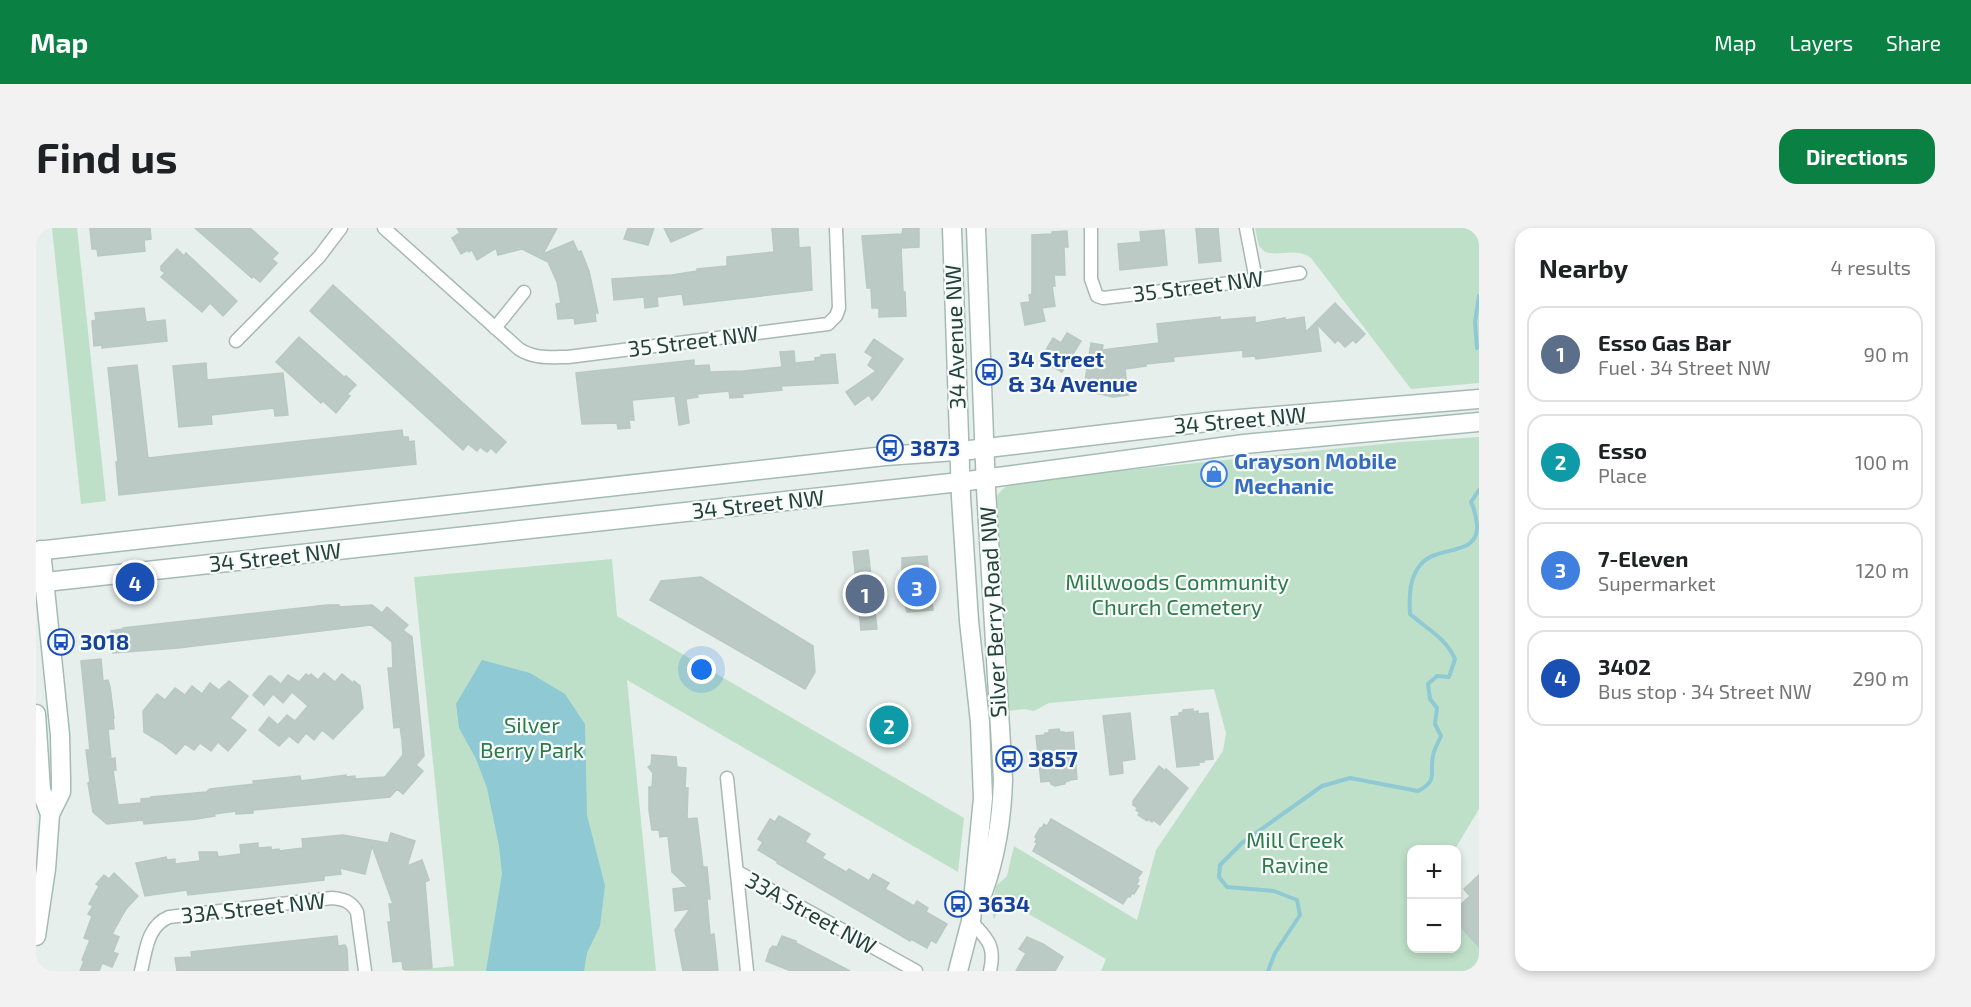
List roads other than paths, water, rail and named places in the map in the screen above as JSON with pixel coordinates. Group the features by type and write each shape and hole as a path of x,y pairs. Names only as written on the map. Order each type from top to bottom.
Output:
{"main road":[{"name":"34 Avenue NW","path":"952,228 959,451 972,480"},
{"name":"34 Avenue NW","path":"972,480 985,447 976,228"},
{"name":"34 Street NW","path":"38,550 885,456 959,451 1216,421 1479,399"},
{"name":"34 Street NW","path":"41,582 972,480 1244,444 1479,422"},
{"name":"Silver Berry Road NW","path":"958,971 971,921 989,873 1002,810 1003,779 994,616 972,480"},
{"name":"Silver Berry Road NW","path":"971,921 983,798 980,722 969,610 972,480"},
{"path":"36,936 50,814 61,792 60,735 38,550"},
{"path":"36,714 41,790 50,814"}],"street":[{"path":"236,340 319,257 341,228"},
{"path":"384,228 495,328 524,292"},
{"name":"35 Street NW","path":"495,328 522,351 531,356 545,357 580,356 828,324 836,316 839,308 836,228"},
{"name":"35 Street NW","path":"1091,228 1092,279 1097,296 1103,298 1300,273"},
{"path":"1246,228 1256,280"},
{"path":"727,778 747,971"},
{"name":"33A Street NW","path":"738,872 916,971"},
{"name":"33A Street NW","path":"141,971 149,938 157,924 163,920 175,916 332,898 350,903 359,918 365,971"},
{"path":"971,921 990,942 993,951 990,971"}],"water":[{"path":"482,660 530,673 565,694 585,724 587,815 605,886 600,926 587,953 584,971 486,971 502,874 499,846 487,788 476,759 459,728 456,704"}],"waterway":[{"path":"1477,348 1475,322 1479,296"},
{"path":"1268,971 1275,953 1300,915 1297,900 1274,891 1227,887 1219,877 1220,865 1242,843 1322,786 1350,778 1418,791 1429,783 1432,776 1434,753 1441,736 1435,724 1437,708 1430,699 1428,684 1437,676 1449,677 1455,659 1447,645 1410,614 1411,588 1417,569 1428,558 1464,546 1476,535 1477,525 1471,502 1479,490"}],"place":[{"name":"34 Street & 34 Avenue","path":"989,372"},
{"name":"3873","path":"890,448"},
{"name":"Grayson Mobile Mechanic","path":"1214,474"},
{"name":"3402","path":"135,582"},
{"name":"7-Eleven","path":"917,587"},
{"name":"Esso Gas Bar","path":"865,594"},
{"name":"3018","path":"61,642"},
{"name":"Esso","path":"889,725"},
{"name":"3857","path":"1009,759"},
{"name":"3634","path":"958,904"}],"park label":[{"name":"Millwoods Community Church Cemetery","path":"1177,594"},
{"name":"Silver Berry Park","path":"532,738"},
{"name":"Mill Creek Ravine","path":"1295,852"}]}
